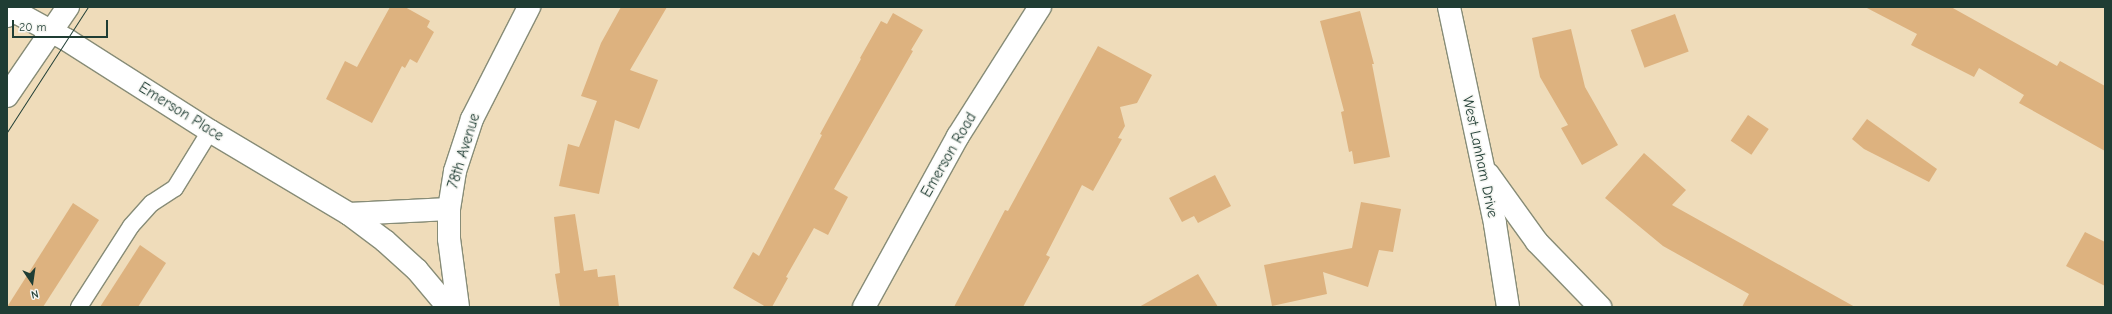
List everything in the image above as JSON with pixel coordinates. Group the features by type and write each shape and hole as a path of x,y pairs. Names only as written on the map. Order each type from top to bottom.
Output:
{"street":[{"path":"7,96 68,7"},
{"name":"78th Avenue","path":"458,307 449,239 449,209 455,171 472,119 529,7"},
{"name":"Emerson Road","path":"864,307 958,136 1040,7"},
{"name":"West Lanham Drive","path":"1449,7 1495,224 1508,307"},
{"name":"Emerson Place","path":"11,11 51,31 210,131 349,214 386,241 417,270 448,307"},
{"path":"1482,166 1537,242 1568,276 1600,307"},
{"path":"349,214 449,209"}],"lane":[{"path":"79,307 131,226 152,203 174,188 210,131"}],"building":[{"path":"390,7 405,7 430,21 427,27 434,32 417,63 410,59 405,68 402,66 372,123 326,99 345,61 357,67"},
{"path":"621,7 667,7 630,70 658,80 639,129 615,120 599,194 559,186 568,144 579,147 597,101 581,96 601,43"},
{"path":"1865,7 1951,7 2057,66 2060,61 2105,86 2105,151 2019,103 2024,95 1979,68 1974,77 1911,45 1917,34"},
{"path":"1360,11 1374,64 1372,64 1390,157 1354,164 1352,151 1349,152 1341,112 1344,111 1320,21"},
{"path":"893,13 923,30 911,50 913,51 834,189 848,197 828,235 814,228 786,277 788,278 772,307 766,307 733,288 753,252 759,256 822,135 820,134 861,59 860,58 881,21 887,24"},
{"path":"1675,14 1689,52 1645,68 1631,30"},
{"path":"1571,29 1585,87 1618,145 1582,165 1561,128 1568,125 1540,77 1532,38"},
{"path":"1098,46 1152,75 1137,103 1120,107 1125,126 1118,138 1122,139 1093,191 1082,185 1046,255 1050,257 1023,307 954,307 1005,210 1008,211"},
{"path":"1748,115 1769,129 1751,155 1731,141"},
{"path":"1867,119 1937,169 1929,182 1864,149 1852,139"},
{"path":"1644,153 1686,190 1672,205 1855,307 1742,307 1749,294 1663,246 1605,198"},
{"path":"1215,175 1231,206 1198,223 1194,216 1182,222 1169,198"},
{"path":"1361,202 1401,209 1393,252 1379,250 1368,287 1323,272 1327,294 1272,306 1264,265 1352,248"},
{"path":"73,203 99,220 43,307 7,307"},
{"path":"575,214 584,271 597,269 598,277 615,275 619,307 560,307 555,274 560,273 554,217"},
{"path":"2085,232 2105,242 2105,286 2066,266"},
{"path":"140,245 166,263 138,307 100,307"},
{"path":"1198,274 1218,307 1139,307"}],"tram line":[{"path":"7,132 88,7"}]}
